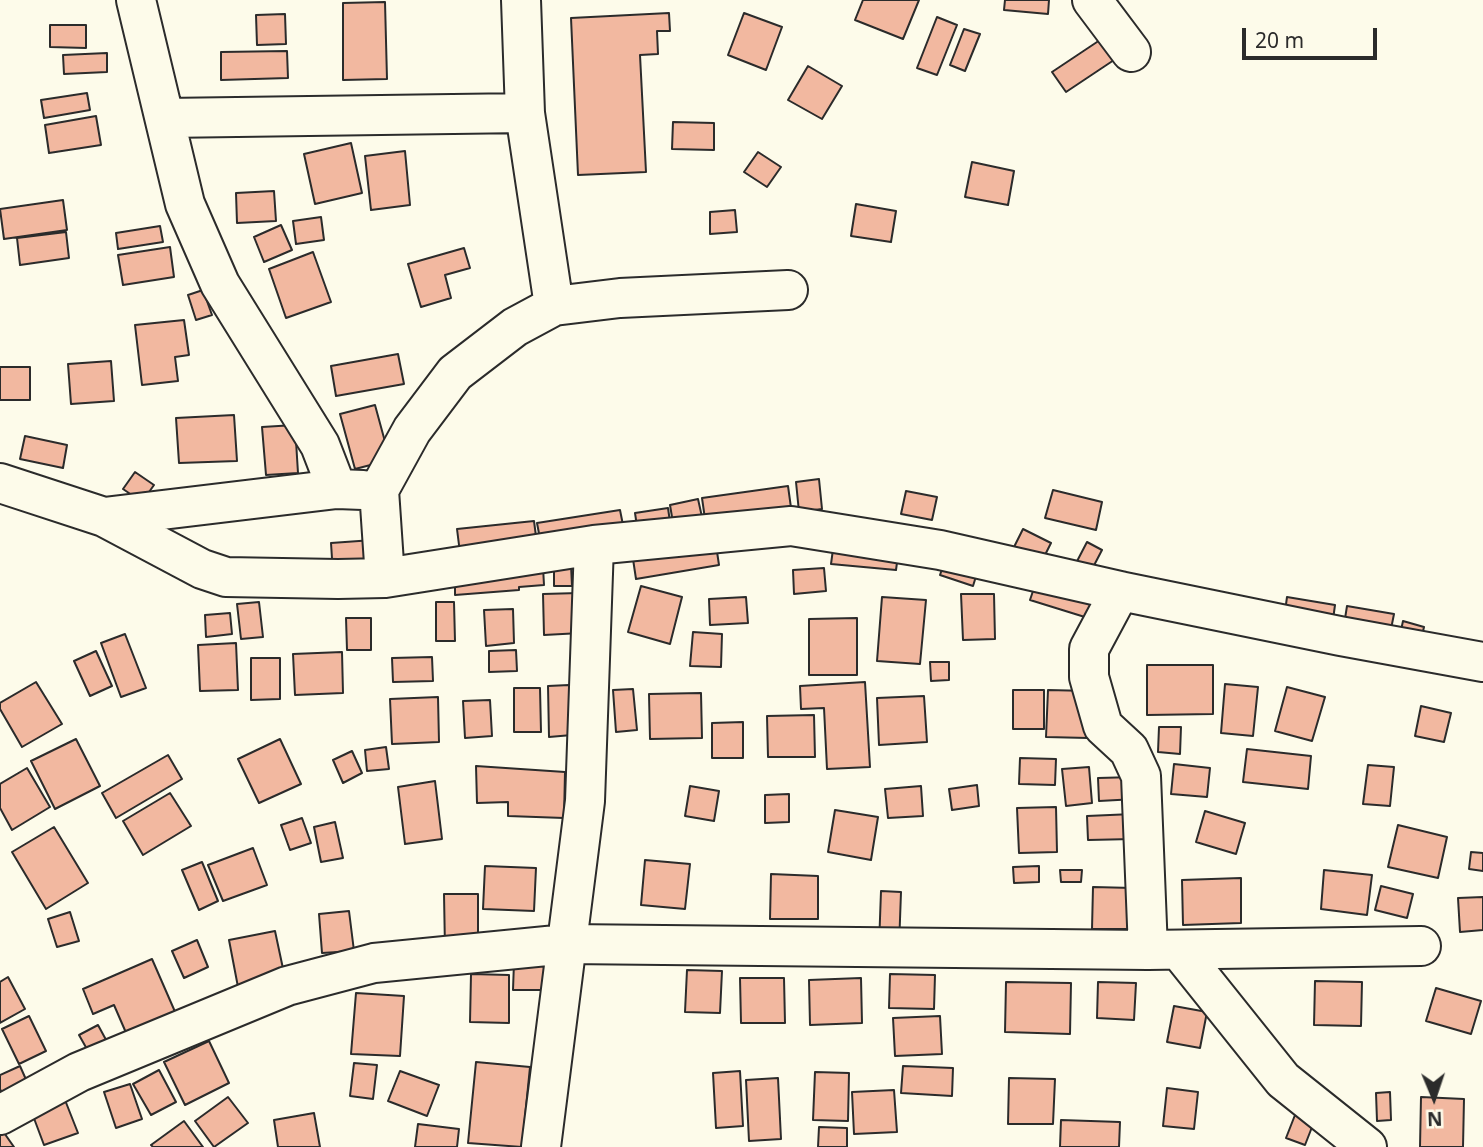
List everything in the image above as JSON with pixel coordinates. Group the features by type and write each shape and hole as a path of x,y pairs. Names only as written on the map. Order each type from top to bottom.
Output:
{"street":[{"path":"136,0 185,204 220,284 320,445 337,489"},
{"path":"522,0 525,113 554,306"},
{"path":"1092,0 1131,52"},
{"path":"165,118 525,113"},
{"path":"385,578 379,490 412,430 455,373 515,327 554,306 620,299 788,290"},
{"path":"0,483 104,517 202,569 226,577 385,578 594,545 790,526 940,550 1121,591 1483,662"},
{"path":"104,517 337,489 379,490"},
{"path":"541,1147 585,801 594,545"},
{"path":"1121,591 1089,649 1089,677 1103,726 1129,750 1141,776 1163,950 1283,1080 1367,1147"},
{"path":"0,1115 79,1072 287,986 374,963 567,944 1163,950 1421,946"}],"building":[{"path":"863,0 919,0 903,39 855,20"},
{"path":"1005,0 1049,0 1048,14 1004,10"},
{"path":"385,2 387,79 343,80 343,3"},
{"path":"669,13 670,31 657,31 658,54 640,55 646,172 578,175 571,18"},
{"path":"744,13 782,27 766,70 728,55"},
{"path":"285,14 286,44 257,45 256,15"},
{"path":"937,17 957,25 937,75 917,68"},
{"path":"50,25 86,25 86,48 50,47"},
{"path":"964,29 980,34 965,71 950,65"},
{"path":"1103,38 1117,58 1066,92 1052,72"},
{"path":"287,51 288,78 221,80 221,52"},
{"path":"107,53 107,72 64,74 63,55"},
{"path":"808,66 842,86 822,119 788,100"},
{"path":"87,93 90,110 44,118 41,100"},
{"path":"96,116 101,145 49,153 45,125"},
{"path":"673,122 714,123 714,150 672,149"},
{"path":"351,143 362,193 315,204 304,154"},
{"path":"405,151 410,205 371,210 365,156"},
{"path":"758,152 781,167 767,187 744,172"},
{"path":"972,162 1014,171 1008,205 965,197"},
{"path":"274,191 276,221 237,223 236,193"},
{"path":"63,200 67,230 4,239 0,209"},
{"path":"856,204 896,211 891,242 851,236"},
{"path":"735,210 737,232 710,234 710,212"},
{"path":"321,217 324,240 296,244 293,221"},
{"path":"281,225 292,250 264,262 254,237"},
{"path":"160,226 163,242 118,249 116,233"},
{"path":"66,232 69,258 20,265 17,238"},
{"path":"170,247 174,277 123,285 118,255"},
{"path":"464,248 470,268 445,275 451,298 421,307 408,264"},
{"path":"313,252 331,302 286,318 269,269"},
{"path":"203,290 212,315 196,320 188,295"},
{"path":"184,320 189,355 175,357 178,381 142,385 135,325"},
{"path":"398,354 404,384 336,396 331,366"},
{"path":"111,361 114,401 71,404 68,364"},
{"path":"0,367 30,367 30,400 0,400"},
{"path":"375,405 390,460 355,469 340,414"},
{"path":"234,415 237,461 179,463 176,418"},
{"path":"295,425 298,473 266,475 262,427"},
{"path":"25,436 67,445 63,468 20,459"},
{"path":"135,472 154,485 142,502 123,489"},
{"path":"819,479 822,509 799,512 796,482"},
{"path":"788,486 792,515 706,526 702,498"},
{"path":"1053,490 1102,502 1096,530 1045,518"},
{"path":"906,491 937,497 932,520 901,514"},
{"path":"698,499 702,517 673,523 670,505"},
{"path":"668,508 671,529 638,533 635,513"},
{"path":"620,510 624,530 541,544 537,523"},
{"path":"534,521 537,544 460,553 457,529"},
{"path":"1023,529 1051,543 1039,567 1011,553"},
{"path":"373,540 375,571 333,574 331,543"},
{"path":"834,542 899,548 896,570 831,564"},
{"path":"1087,542 1102,550 1089,575 1074,567"},
{"path":"716,545 719,565 636,579 633,559"},
{"path":"945,560 978,570 973,586 940,575"},
{"path":"571,565 572,586 554,586 554,566"},
{"path":"543,567 544,585 519,587 519,590 455,595 455,578"},
{"path":"824,568 826,591 794,594 793,570"},
{"path":"1035,585 1092,604 1088,618 1030,600"},
{"path":"641,586 682,597 670,644 628,632"},
{"path":"579,593 581,633 544,635 543,594"},
{"path":"961,594 994,594 995,639 963,640"},
{"path":"746,597 748,623 710,625 709,599"},
{"path":"882,597 926,600 920,664 877,661"},
{"path":"1287,597 1335,605 1332,627 1284,619"},
{"path":"259,602 263,637 241,639 237,604"},
{"path":"436,602 454,602 455,641 436,641"},
{"path":"1347,606 1394,614 1390,634 1344,625"},
{"path":"513,609 514,643 486,646 484,610"},
{"path":"230,613 232,634 206,637 205,615"},
{"path":"346,618 371,618 371,650 347,650"},
{"path":"857,618 857,675 809,675 809,619"},
{"path":"1403,621 1424,627 1421,640 1400,635"},
{"path":"693,632 722,634 721,667 690,666"},
{"path":"125,634 146,688 121,697 101,643"},
{"path":"236,643 238,690 200,691 198,645"},
{"path":"516,650 517,671 489,672 489,651"},
{"path":"96,651 112,686 90,696 74,661"},
{"path":"342,652 343,693 295,695 293,654"},
{"path":"432,657 433,681 393,682 392,658"},
{"path":"251,658 280,658 280,699 251,700"},
{"path":"930,662 949,662 949,680 931,681"},
{"path":"1147,665 1213,665 1213,714 1147,715"},
{"path":"36,682 62,724 22,747 0,709 0,703"},
{"path":"865,682 870,767 827,769 824,708 801,709 800,686"},
{"path":"1225,684 1258,687 1253,736 1221,733"},
{"path":"569,685 572,735 549,737 548,686"},
{"path":"1287,687 1325,697 1312,741 1275,731"},
{"path":"514,688 540,688 541,732 514,732"},
{"path":"633,689 637,730 616,732 613,690"},
{"path":"1013,690 1044,690 1044,729 1013,729"},
{"path":"1048,690 1089,691 1088,738 1046,737"},
{"path":"701,693 702,738 650,739 649,694"},
{"path":"924,696 927,742 879,745 877,698"},
{"path":"438,697 439,742 392,744 390,699"},
{"path":"490,700 492,736 465,738 463,701"},
{"path":"1421,706 1451,713 1444,742 1415,736"},
{"path":"814,715 815,757 768,757 767,716"},
{"path":"743,722 743,758 712,758 712,723"},
{"path":"1159,727 1181,727 1180,754 1158,752"},
{"path":"76,739 100,786 55,809 31,761"},
{"path":"280,739 301,784 259,803 238,759"},
{"path":"386,747 389,769 367,771 365,750"},
{"path":"1247,749 1311,756 1308,789 1243,782"},
{"path":"352,751 362,773 343,783 333,760"},
{"path":"168,755 182,779 116,818 102,793"},
{"path":"1020,758 1056,759 1055,785 1019,784"},
{"path":"1174,764 1210,768 1207,797 1171,794"},
{"path":"1368,765 1394,767 1390,806 1363,804"},
{"path":"476,766 565,772 564,818 508,816 508,802 477,803"},
{"path":"1089,767 1092,803 1066,806 1062,769"},
{"path":"27,768 50,807 12,830 0,808 0,784"},
{"path":"1135,777 1136,799 1099,801 1098,778"},
{"path":"435,781 442,839 405,844 398,787"},
{"path":"977,785 979,806 952,810 949,789"},
{"path":"690,786 719,791 714,821 685,816"},
{"path":"921,786 923,816 888,818 885,789"},
{"path":"170,793 191,826 143,855 123,821"},
{"path":"789,794 789,822 765,823 765,795"},
{"path":"1056,807 1057,852 1019,853 1017,808"},
{"path":"835,810 878,817 871,860 828,852"},
{"path":"1205,811 1245,823 1236,854 1196,842"},
{"path":"1133,814 1133,839 1088,840 1087,816"},
{"path":"302,818 311,843 290,850 281,825"},
{"path":"335,822 343,858 321,862 314,827"},
{"path":"1398,825 1447,837 1438,878 1388,867"},
{"path":"54,827 88,883 46,909 12,852"},
{"path":"253,848 267,885 223,901 208,865"},
{"path":"1471,852 1483,853 1483,871 1469,869"},
{"path":"645,860 690,864 685,909 641,905"},
{"path":"202,862 218,901 199,910 182,870"},
{"path":"485,866 536,868 534,911 483,909"},
{"path":"1039,866 1039,882 1014,883 1013,867"},
{"path":"1060,870 1082,870 1081,882 1061,882"},
{"path":"1324,870 1372,875 1367,915 1321,909"},
{"path":"771,874 818,876 818,919 770,919"},
{"path":"1241,878 1241,923 1183,925 1182,880"},
{"path":"1381,886 1413,894 1407,918 1375,910"},
{"path":"1093,887 1133,888 1132,929 1092,929"},
{"path":"881,891 901,892 899,947 879,946"},
{"path":"444,894 478,894 478,949 445,949"},
{"path":"1483,897 1483,930 1460,932 1458,898"},
{"path":"349,911 354,951 322,953 319,914"},
{"path":"70,912 79,941 57,947 48,919"},
{"path":"275,931 285,978 238,987 229,940"},
{"path":"197,940 208,967 184,978 172,951"},
{"path":"152,959 176,1014 127,1035 114,1005 93,1014 83,989"},
{"path":"514,962 554,962 553,990 513,990"},
{"path":"687,970 722,971 720,1013 685,1012"},
{"path":"471,974 509,975 509,1023 470,1022"},
{"path":"890,974 935,975 934,1009 889,1008"},
{"path":"8,977 25,1009 0,1023 0,982"},
{"path":"740,978 784,978 785,1023 741,1023"},
{"path":"861,978 862,1023 810,1025 809,980"},
{"path":"1315,981 1362,982 1361,1026 1314,1025"},
{"path":"1006,982 1071,983 1070,1034 1005,1032"},
{"path":"1098,982 1136,983 1134,1020 1097,1018"},
{"path":"1436,988 1481,1001 1471,1034 1426,1021"},
{"path":"356,993 404,996 400,1056 351,1054"},
{"path":"1174,1006 1207,1012 1200,1048 1167,1042"},
{"path":"29,1016 46,1051 19,1064 2,1029"},
{"path":"940,1016 942,1054 895,1056 893,1018"},
{"path":"98,1025 111,1049 92,1058 79,1035"},
{"path":"209,1041 229,1083 185,1105 164,1062"},
{"path":"476,1062 530,1067 522,1147 468,1143"},
{"path":"354,1063 377,1065 373,1099 350,1096"},
{"path":"20,1066 32,1093 7,1105 0,1089 0,1075"},
{"path":"903,1066 953,1068 952,1096 901,1093"},
{"path":"159,1070 176,1102 151,1115 133,1084"},
{"path":"400,1071 439,1085 427,1116 388,1101"},
{"path":"740,1071 743,1126 716,1128 713,1073"},
{"path":"815,1072 849,1073 848,1121 813,1120"},
{"path":"778,1078 781,1139 749,1141 746,1080"},
{"path":"1009,1078 1055,1079 1053,1124 1008,1124"},
{"path":"130,1084 142,1119 116,1128 104,1092"},
{"path":"1167,1088 1198,1092 1194,1129 1163,1126"},
{"path":"894,1090 897,1132 854,1134 852,1092"},
{"path":"1390,1092 1391,1120 1377,1121 1376,1093"},
{"path":"228,1097 248,1123 214,1147 195,1121"},
{"path":"1421,1097 1464,1099 1463,1147 1420,1147"},
{"path":"65,1100 78,1133 44,1145 32,1113"},
{"path":"314,1113 320,1147 278,1147 274,1120"},
{"path":"1295,1115 1314,1122 1305,1145 1286,1138"},
{"path":"1061,1120 1120,1122 1119,1147 1060,1147"},
{"path":"184,1121 203,1147 151,1145"},
{"path":"418,1124 459,1129 457,1147 415,1147"},
{"path":"0,1127 14,1147 0,1147"},
{"path":"819,1127 847,1128 847,1147 818,1147"}]}
